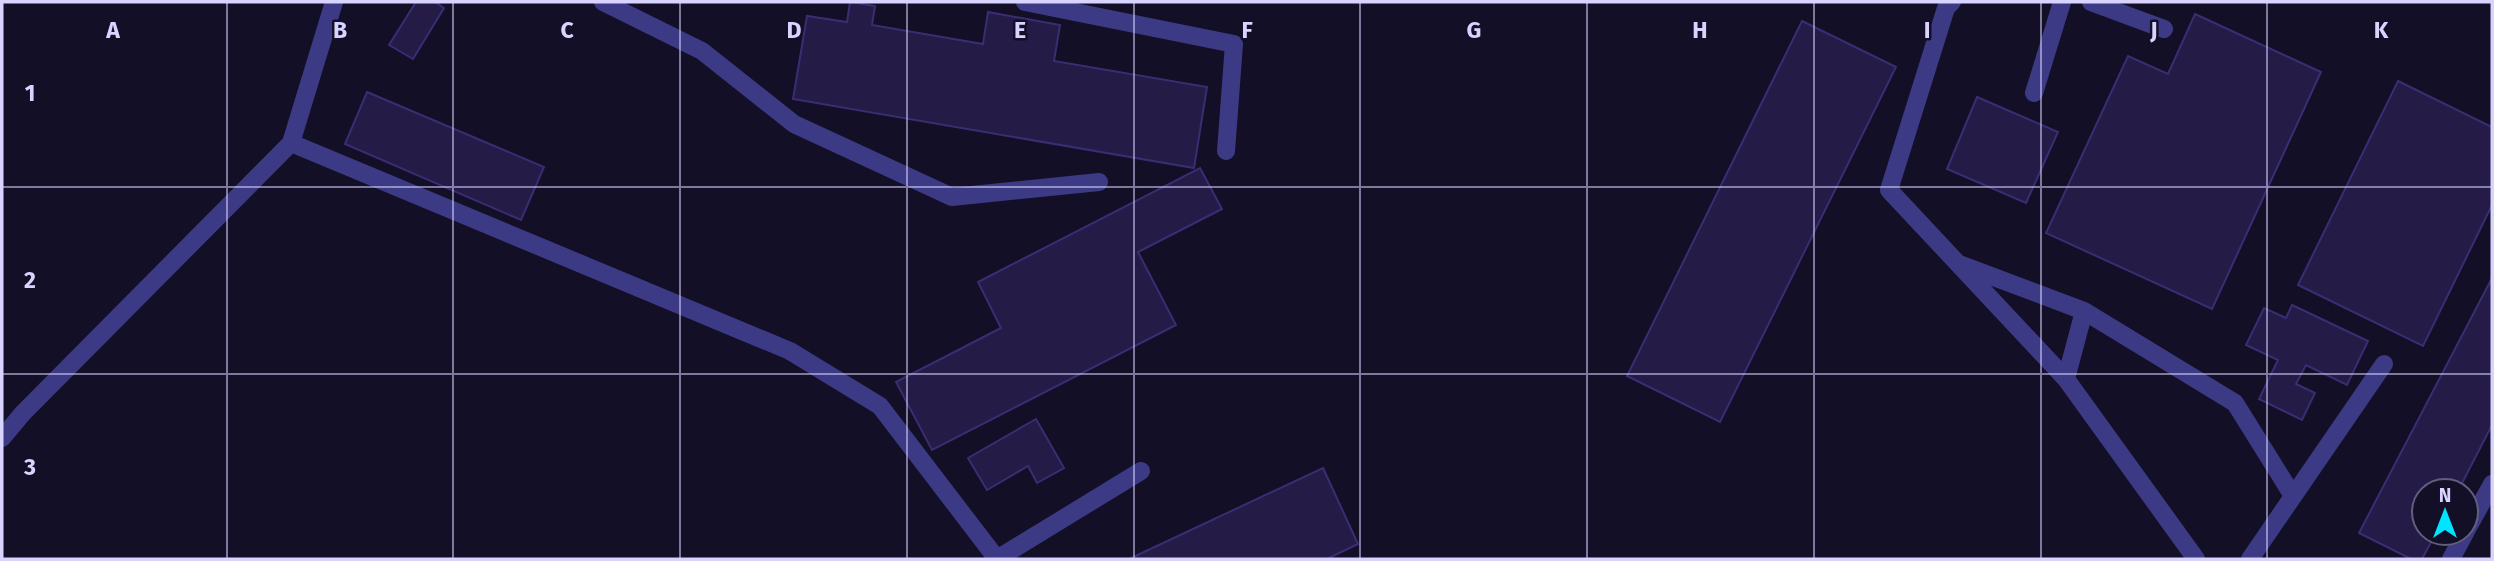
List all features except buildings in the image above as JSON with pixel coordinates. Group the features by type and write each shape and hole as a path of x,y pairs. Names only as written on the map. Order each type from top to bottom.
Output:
{"street":[{"path":"2,438 23,412 291,143 334,2"},
{"path":"603,2 702,51 794,124 952,197 1099,182"},
{"path":"1025,2 1234,44 1226,151"},
{"path":"1952,2 1946,8 1889,190 2066,379 2196,559"},
{"path":"2034,93 2062,2"},
{"path":"2091,2 2164,29"},
{"path":"291,143 790,351 880,406 997,559 1141,471"},
{"path":"1955,262 2084,311 2235,403 2293,496"},
{"path":"2066,379 2084,311"},
{"path":"2250,559 2384,364"},
{"path":"2480,505 2492,484"}]}
